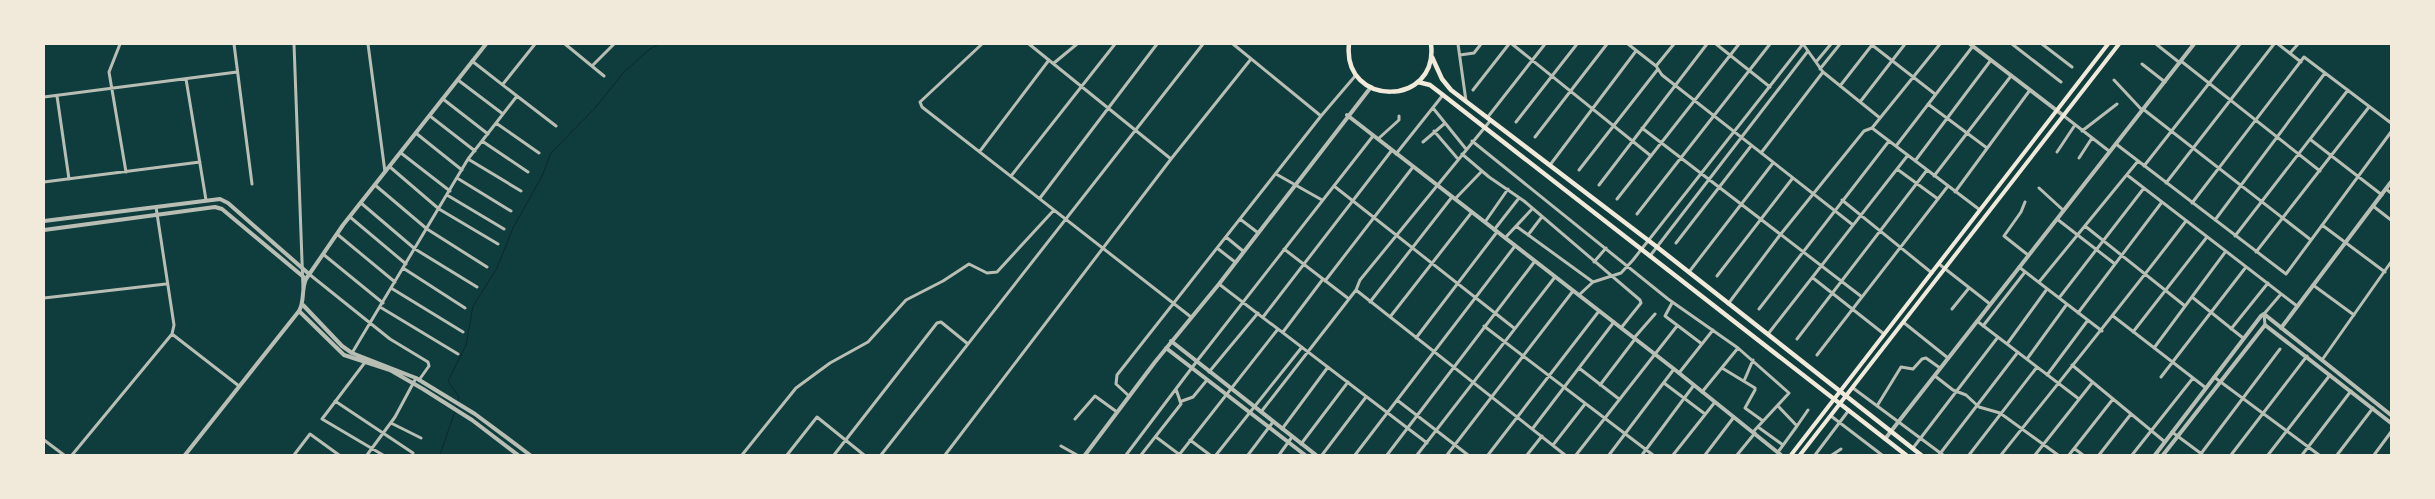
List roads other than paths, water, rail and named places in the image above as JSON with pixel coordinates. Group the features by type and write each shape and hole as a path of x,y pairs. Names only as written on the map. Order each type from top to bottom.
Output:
{"main road":[{"path":"1349,44 1349,58 1356,75 1371,87 1387,92 1398,92 1418,82 1428,68 1432,57"},
{"path":"1431,44 1432,57 1445,83 1466,102 1657,247 1921,455"},
{"path":"1791,455 2108,44"},
{"path":"1800,455 2119,44"},
{"path":"1418,82 1430,85 1906,455"}],"street":[{"path":"120,44 109,72 126,172"},
{"path":"234,44 252,184"},
{"path":"185,455 302,305 303,288 301,275 294,44"},
{"path":"368,44 385,173"},
{"path":"303,288 309,274 337,234 486,44"},
{"path":"503,84 535,44"},
{"path":"565,44 604,76"},
{"path":"592,66 614,44"},
{"path":"982,44 920,104 1191,317"},
{"path":"1029,44 1171,159"},
{"path":"1054,63 1077,44"},
{"path":"1010,176 1115,44"},
{"path":"1040,198 1157,44"},
{"path":"881,455 1203,44"},
{"path":"1233,44 1321,116"},
{"path":"1458,44 1466,102"},
{"path":"1460,55 1474,53 1481,44"},
{"path":"1473,90 1510,44 1651,156"},
{"path":"1261,412 1356,290 1360,280 1483,128 1545,44"},
{"path":"1516,122 1577,44"},
{"path":"1536,137 1607,44"},
{"path":"1628,44 1657,67 1675,85 1853,226"},
{"path":"1579,170 1674,44"},
{"path":"1599,185 1707,44"},
{"path":"1716,44 1770,87"},
{"path":"1617,199 1739,44"},
{"path":"1637,214 1770,44"},
{"path":"1579,295 1593,282 1621,273 1642,250 1803,44 1822,70 1880,118"},
{"path":"1816,62 1831,44"},
{"path":"1760,153 1840,44"},
{"path":"1860,102 1906,44"},
{"path":"1728,304 1780,235 1864,131 1872,128 1940,44"},
{"path":"2012,44 2061,82"},
{"path":"2042,44 2072,67"},
{"path":"2156,44 2231,100 2320,171"},
{"path":"1885,438 2194,44"},
{"path":"2144,166 2240,44"},
{"path":"2166,183 2274,44"},
{"path":"2278,44 2301,62"},
{"path":"2290,53 2298,44"},
{"path":"1840,86 1873,45 1935,94"},
{"path":"1896,146 1971,45 2109,151"},
{"path":"1650,256 1808,50"},
{"path":"1549,166 1636,51"},
{"path":"2192,203 2304,58 2391,124"},
{"path":"945,455 1171,159 1251,59"},
{"path":"980,151 1049,60"},
{"path":"1915,161 1991,60"},
{"path":"472,61 556,126"},
{"path":"2142,64 2165,82"},
{"path":"44,98 238,72"},
{"path":"2215,220 2325,73"},
{"path":"1129,396 1116,384 1117,375 1321,116 1356,75"},
{"path":"1934,176 2011,76"},
{"path":"186,79 206,200"},
{"path":"458,80 503,114"},
{"path":"2114,80 2142,109 2311,240"},
{"path":"1084,455 1371,87"},
{"path":"1955,192 2030,90"},
{"path":"2235,236 2348,90"},
{"path":"1396,154 1443,95"},
{"path":"56,96 69,179"},
{"path":"352,353 468,159 517,96"},
{"path":"443,99 488,134"},
{"path":"1928,104 1988,148"},
{"path":"2082,131 2117,104"},
{"path":"2256,252 2369,107"},
{"path":"1433,108 1466,149"},
{"path":"430,116 475,151"},
{"path":"1347,116 1635,338 1779,454 1783,445 1804,419 1808,410"},
{"path":"1378,139 1399,120 1399,116"},
{"path":"496,123 539,153"},
{"path":"1422,142 1444,124"},
{"path":"2057,152 2075,125"},
{"path":"1642,128 1660,144 1820,267 1862,297"},
{"path":"1872,128 1980,210"},
{"path":"1434,132 1458,159"},
{"path":"2115,143 2286,274 2391,132"},
{"path":"417,134 462,170"},
{"path":"1126,455 1373,136"},
{"path":"2079,158 2092,138"},
{"path":"2311,140 2382,194"},
{"path":"1472,141 1628,265 1672,303 1738,348 1789,393 1758,426 1737,455"},
{"path":"1759,309 1889,141"},
{"path":"482,142 528,172"},
{"path":"1676,243 1751,146"},
{"path":"1263,317 1392,150"},
{"path":"401,153 450,191"},
{"path":"1462,154 1520,198 1641,302 1622,328"},
{"path":"1768,335 1908,156"},
{"path":"468,159 521,191"},
{"path":"2039,282 2138,161"},
{"path":"44,182 200,162"},
{"path":"1689,272 1773,163"},
{"path":"390,167 439,209 498,244"},
{"path":"1283,332 1413,167"},
{"path":"1897,169 1938,199"},
{"path":"1797,339 1927,170"},
{"path":"1370,302 1454,198 1466,185 1471,185 1482,171"},
{"path":"1276,174 1322,200"},
{"path":"2127,175 2297,306"},
{"path":"457,178 511,211"},
{"path":"1717,276 1792,179"},
{"path":"2281,328 2391,182"},
{"path":"375,185 427,229 487,267"},
{"path":"1334,186 1514,328"},
{"path":"1817,355 1948,186"},
{"path":"2039,188 2063,210"},
{"path":"2059,298 2144,188"},
{"path":"1485,222 1508,189"},
{"path":"2386,189 2391,193"},
{"path":"447,195 504,229"},
{"path":"1416,338 1520,198"},
{"path":"44,221 206,200 220,199 228,203 309,274 390,339 428,362 429,366 419,380 413,383 390,423 367,455"},
{"path":"1842,200 1932,273"},
{"path":"2025,202 2021,212 2004,236 2028,255"},
{"path":"2078,313 2162,202"},
{"path":"361,203 415,249 476,287"},
{"path":"2373,206 2391,220"},
{"path":"72,455 172,334 174,325 166,284 156,207"},
{"path":"44,230 215,207 222,209 306,279"},
{"path":"1505,238 1532,209"},
{"path":"742,455 796,388 830,363 868,342 906,300 943,281 969,264 987,272 997,272 1054,210"},
{"path":"1390,317 1472,212"},
{"path":"350,217 404,266 465,308"},
{"path":"1240,218 1257,232"},
{"path":"1528,235 1541,218"},
{"path":"2057,219 2115,264"},
{"path":"2001,455 2057,383 2102,331 2186,221"},
{"path":"1516,226 1593,282"},
{"path":"2085,226 2185,306"},
{"path":"2322,226 2385,272"},
{"path":"337,234 395,282"},
{"path":"2133,332 2207,236"},
{"path":"1226,237 1243,250"},
{"path":"1355,455 1474,297 1515,246"},
{"path":"1217,248 1235,262"},
{"path":"1594,262 1606,248"},
{"path":"1284,250 1349,299"},
{"path":"2154,348 2226,251"},
{"path":"323,254 383,303"},
{"path":"1387,455 1535,261"},
{"path":"2322,360 2391,262"},
{"path":"1939,264 1990,304"},
{"path":"2019,267 2102,331"},
{"path":"2161,377 2246,267"},
{"path":"1983,326 2025,272"},
{"path":"1417,455 1503,341 1555,277"},
{"path":"1813,278 1884,334"},
{"path":"2231,328 2268,283"},
{"path":"44,298 166,284"},
{"path":"1219,284 1427,443"},
{"path":"2313,286 2354,315"},
{"path":"391,288 463,332"},
{"path":"1952,309 1969,288"},
{"path":"2007,344 2048,289"},
{"path":"1356,290 1565,455"},
{"path":"1447,455 1573,290"},
{"path":"2154,455 2243,338 2281,294"},
{"path":"2192,297 2243,338"},
{"path":"1672,303 1664,314 1702,344"},
{"path":"2026,359 2067,304"},
{"path":"302,305 342,346 352,353 419,380 475,414 530,455"},
{"path":"380,307 458,354"},
{"path":"1488,455 1599,310"},
{"path":"299,311 338,351 364,363 390,370 413,383 472,420 518,455"},
{"path":"1209,372 1258,313"},
{"path":"1600,385 1655,314"},
{"path":"2163,455 2265,324 2264,314"},
{"path":"2264,314 2391,415"},
{"path":"2113,316 2206,388"},
{"path":"2047,375 2088,320"},
{"path":"1977,321 2079,399"},
{"path":"834,455 937,323 941,322 968,344"},
{"path":"1533,428 1614,322"},
{"path":"1903,322 1948,358"},
{"path":"2265,324 2391,423"},
{"path":"1484,326 1653,455"},
{"path":"1576,455 1677,326"},
{"path":"1156,437 1179,455 1278,329"},
{"path":"1679,373 1713,330"},
{"path":"172,334 239,386"},
{"path":"1913,448 1998,337"},
{"path":"1171,342 1314,455"},
{"path":"1216,455 1302,347"},
{"path":"1166,348 1305,455"},
{"path":"1702,392 1738,348"},
{"path":"2172,432 2201,455 2280,349"},
{"path":"1853,388 1941,455 2018,352"},
{"path":"2231,455 2307,356"},
{"path":"368,358 322,419 383,455"},
{"path":"1876,406 1901,367 1913,369 1922,359 1926,358 1940,368"},
{"path":"1744,381 1753,360"},
{"path":"2072,365 2165,442"},
{"path":"1282,428 1328,367"},
{"path":"1969,455 2037,367"},
{"path":"1579,368 1619,400"},
{"path":"1722,368 1756,390 1745,408 1763,421"},
{"path":"1609,455 1674,369"},
{"path":"2268,455 2330,374"},
{"path":"1935,376 1956,392 1966,395 1978,405 2000,413 2058,455"},
{"path":"2214,377 2319,455"},
{"path":"2132,455 2193,378"},
{"path":"1141,455 1182,401 1192,397 1207,380"},
{"path":"1301,444 1348,382"},
{"path":"1664,383 1705,414"},
{"path":"2035,455 2092,383"},
{"path":"1642,455 1694,385"},
{"path":"1176,388 1182,401"},
{"path":"2302,455 2351,391"},
{"path":"1075,419 1095,396 1117,412"},
{"path":"1322,455 1366,397"},
{"path":"2070,455 2113,399"},
{"path":"1396,400 1468,455"},
{"path":"335,401 413,453"},
{"path":"1673,455 1714,402"},
{"path":"1553,445 1585,404"},
{"path":"1778,406 1797,426"},
{"path":"2337,455 2373,408"},
{"path":"1816,455 1849,410"},
{"path":"2099,455 2131,414"},
{"path":"1831,416 1882,455"},
{"path":"787,455 817,417 864,455"},
{"path":"1705,455 1734,417"},
{"path":"1248,455 1273,422"},
{"path":"390,423 421,438"},
{"path":"1758,426 1783,445"},
{"path":"2374,455 2391,432"},
{"path":"294,455 310,434 333,454 339,455"},
{"path":"1527,455 1542,436"},
{"path":"1279,455 1292,437"},
{"path":"44,440 64,455"},
{"path":"1190,440 1210,455"},
{"path":"1061,446 1077,455"},
{"path":"1832,455 1840,449"},
{"path":"2075,449 2083,455"}],"waterway":[{"path":"457,407 459,397 448,381 466,345 473,306 497,268 513,228 542,176 551,153 595,108 624,72 650,49 659,44"},
{"path":"440,455 455,411"}]}
